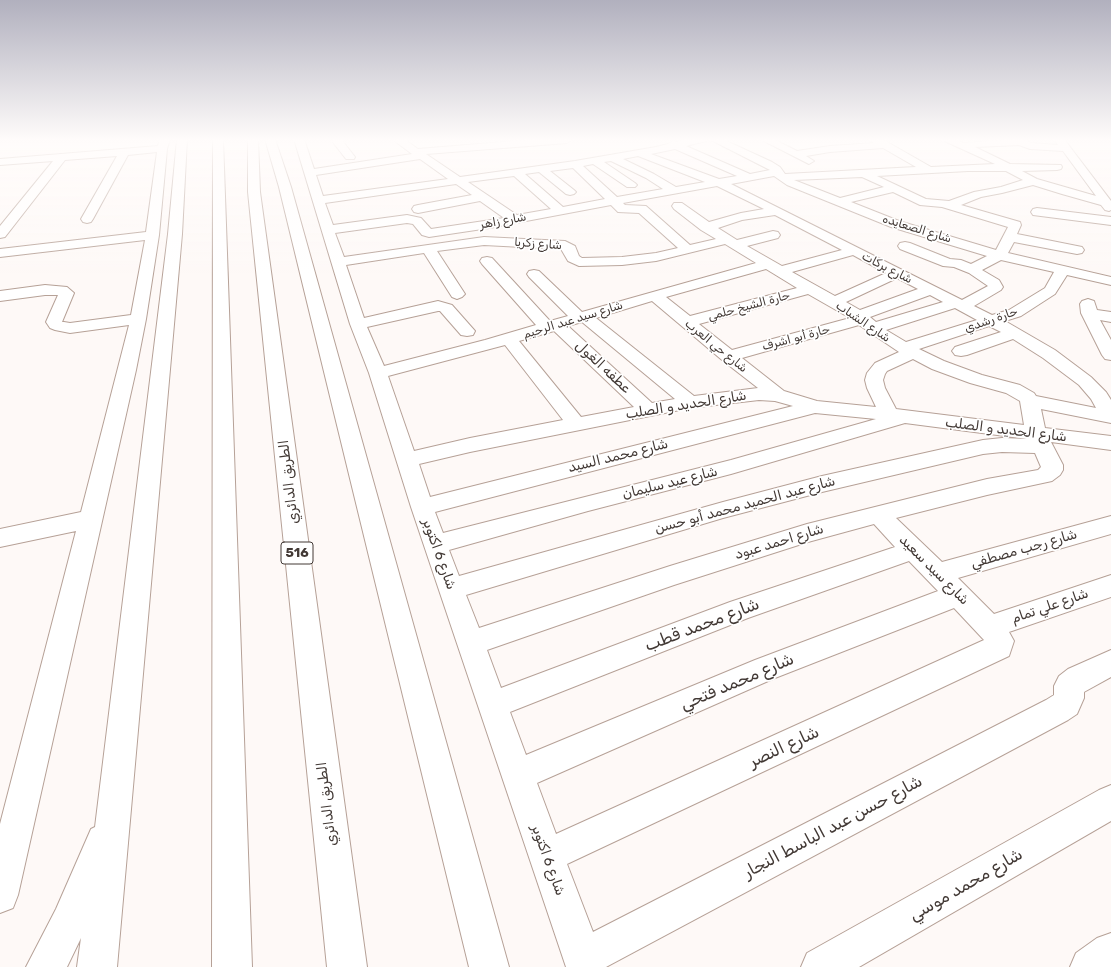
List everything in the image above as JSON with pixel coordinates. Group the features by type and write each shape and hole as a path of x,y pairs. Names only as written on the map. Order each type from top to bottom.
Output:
{"main road":[{"path":"0,234 40,184"},
{"path":"87,219 106,184"},
{"path":"0,894 128,370 152,236 165,184"},
{"path":"97,967 179,184"},
{"path":"219,184 232,967"},
{"name":"الطريق الدائري","path":"254,184 347,967"},
{"path":"284,184 489,967"},
{"name":"شارع 6 اكتوبر","path":"313,184 358,324 378,373 422,507 584,962"},
{"path":"318,200 393,195 442,184"},
{"path":"461,184 514,219"},
{"path":"530,184 560,211"},
{"path":"560,184 570,192"},
{"path":"596,184 624,210 640,208 687,249"},
{"path":"663,184 673,190"},
{"name":"شارع زاهر","path":"427,232 514,219 707,184"},
{"name":"شارع بركات","path":"723,184 1015,333 1049,354 1079,376 1099,396 1111,417"},
{"name":"شارع الصعايده","path":"794,184 895,224 999,255 1111,281"},
{"path":"887,184 924,202 949,205 1012,230 1077,250"},
{"path":"1004,184 1010,187"},
{"path":"949,205 978,194 1021,184"},
{"path":"1041,184 1108,206"},
{"path":"1093,184 1108,206"},
{"path":"838,202 895,188"},
{"path":"965,188 978,194"},
{"path":"1052,188 1039,209 1111,221"},
{"path":"418,209 481,197"},
{"name":"شارع الشباب","path":"678,206 706,227 834,302 908,350 956,372 1012,389 1027,397 1030,401"},
{"path":"706,227 741,217 777,212"},
{"path":"631,222 652,218"},
{"path":"328,230 407,219 417,221 427,232 431,247 457,294"},
{"path":"973,270 975,267 999,255 1012,230"},
{"name":"شارع زكريا","path":"338,262 431,247 484,241 559,244 568,246 575,260 584,262 645,259 687,249 773,235"},
{"path":"0,253 152,236"},
{"path":"905,246 950,264"},
{"name":"شارع سيد عبد الرحيم","path":"378,373 509,339 655,296 854,251"},
{"name":"عطفه الغول","path":"487,261 553,326 648,410"},
{"path":"865,321 959,304 996,286 973,270 956,263 922,269"},
{"name":"حارة رشدي","path":"896,416 876,388 874,380 876,373 881,367 908,350 1015,313 1040,299 1050,291 1062,270"},
{"path":"834,302 897,273"},
{"path":"534,274 581,317 690,402"},
{"name":"حارة الشيخ حلمي","path":"687,322 810,289"},
{"path":"0,296 45,290 62,290 66,293 65,297 54,322 61,328 138,318"},
{"path":"865,321 930,290"},
{"name":"شارع حي العرب","path":"655,296 776,395"},
{"path":"358,324 438,306 446,308 467,331"},
{"path":"1111,316 1089,308 1111,355"},
{"name":"حارة أبو اشرف","path":"728,356 865,321"},
{"path":"960,351 1015,333"},
{"path":"509,339 576,424"},
{"name":"شارع الحديد و الصلب","path":"406,460 470,445 648,410 690,402 742,395 776,395 814,407 896,416 1039,440 1111,443"},
{"path":"1039,440 1032,416 1030,401 1111,417"},
{"name":"شارع محمد السيد","path":"422,507 814,407"},
{"name":"شارع عيد سليمان","path":"436,544 588,503 731,467 896,416"},
{"name":"شارع احمد عبود","path":"471,643 670,576 807,533 987,487 1044,476 1052,470 1052,465 1039,440"},
{"name":"شارع عبد الحميد محمد أبو حسن","path":"452,589 723,510 822,484 984,447 1039,440"},
{"name":"شارع سيد سعيد","path":"878,514 989,627"},
{"path":"0,538 91,519"},
{"name":"شارع رجب مصطفي","path":"937,574 1111,524"},
{"name":"شارع محمد قطب","path":"493,705 739,610 914,550"},
{"name":"شارع علي تمام","path":"989,627 1111,586"},
{"name":"شارع محمد فتحي","path":"518,775 765,669 958,595"},
{"name":"شارع النصر","path":"546,856 999,648 1000,641 989,627"},
{"name":"شارع حسن عبد الباسط النجار","path":"584,962 1057,710 1066,704 1069,698 1069,686 1078,679 1111,663"},
{"name":"شارع محمد موسي","path":"821,967 1111,802"},
{"path":"46,967 69,922 96,860 115,806"},
{"path":"1090,967 1111,952"}]}
